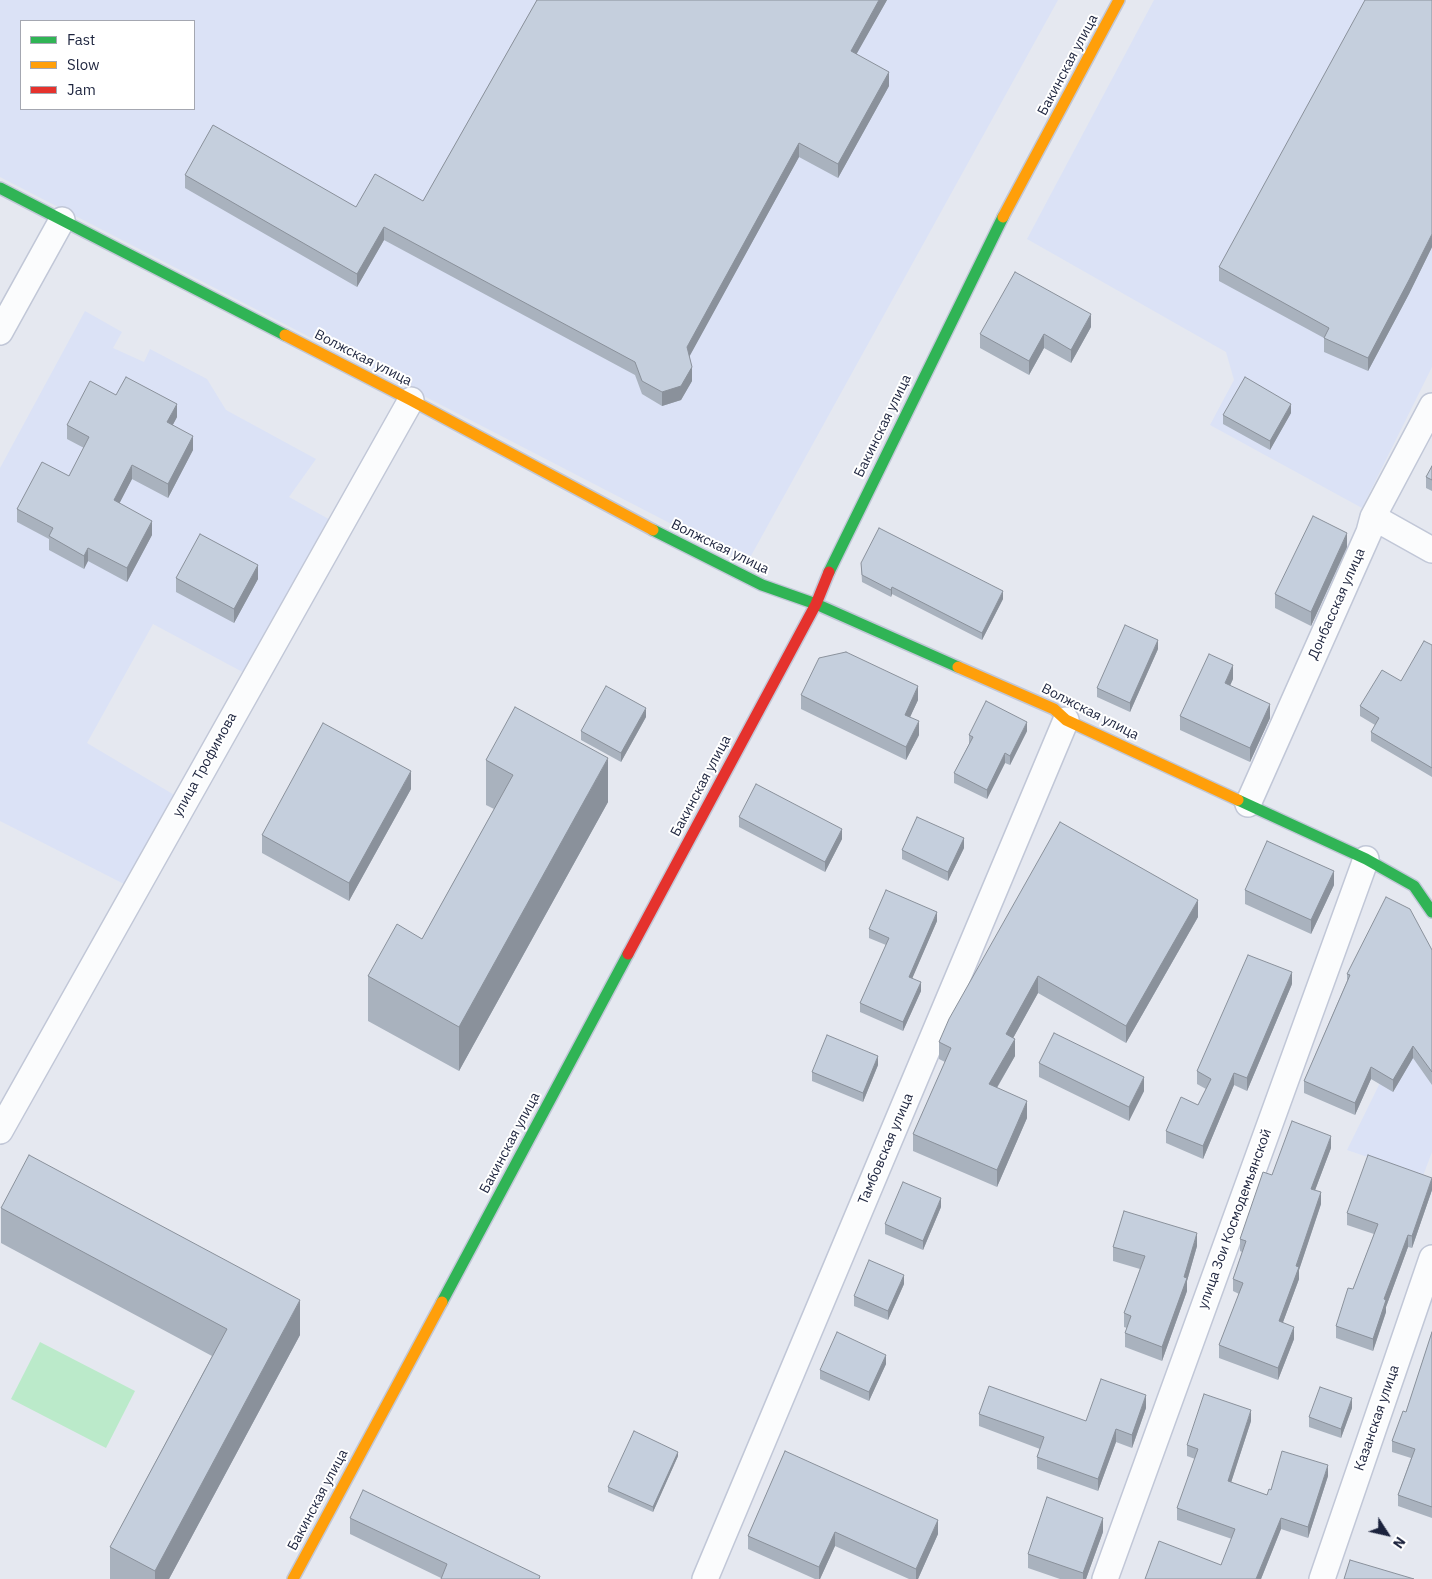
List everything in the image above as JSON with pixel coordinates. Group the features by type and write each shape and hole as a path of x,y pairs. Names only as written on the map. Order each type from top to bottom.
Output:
{"main road":[{"name":"Бакинская улица","path":"293,1579 816,604 835,558 1004,214 1120,0"},
{"name":"Волжская улица","path":"0,188 411,400 669,539 762,585 816,604 1054,709 1066,720 1366,860 1423,883 1432,912"}],"street":[{"path":"0,332 62,220"},
{"name":"улица Трофимова","path":"0,1131 411,400"},
{"name":"Донбасская улица","path":"1248,804 1369,532 1373,517 1432,406"},
{"path":"1373,517 1432,550"},
{"name":"Тамбовская улица","path":"705,1579 1066,720"},
{"name":"улица Зои Космодемьянской","path":"1105,1579 1366,860"},
{"name":"Казанская улица","path":"1322,1579 1432,1258"}],"shaded area":[{"path":"0,0 1058,0 747,563 0,177"},
{"path":"1154,0 1432,0 1432,367 1362,508 1210,425 1234,380 1226,352 1027,239"},
{"path":"85,311 122,332 113,348 144,362 150,349 207,379 226,410 316,459 289,497 334,522 250,676 153,624 87,743 176,796 124,884 0,821 0,468"},
{"path":"1432,986 1432,1152 1423,1176 1347,1150 1404,1034"}],"green space":[{"path":"40,1342 135,1391 106,1448 11,1399"}],"building":[{"path":"537,0 879,0 851,51 889,72 838,164 799,143 687,347 692,367 681,386 662,392 642,381 635,362 384,227 357,274 185,175 213,125 356,207 375,174 423,201"},
{"path":"1365,0 1432,0 1432,234 1368,358 1324,338 1329,328 1219,267"},
{"path":"1015,272 1091,314 1071,350 1044,334 1029,361 980,334"},
{"path":"126,377 177,404 167,422 193,436 168,484 132,465 114,500 152,521 127,568 88,548 84,556 49,536 53,528 17,509 42,462 69,476 89,437 67,425 90,381 116,395"},
{"path":"1245,377 1291,404 1270,441 1223,415"},
{"path":"1432,466 1432,480 1426,477"},
{"path":"1313,516 1347,533 1311,612 1275,594"},
{"path":"879,528 1003,591 982,633 892,587 891,590 862,575 861,563"},
{"path":"200,534 258,565 234,609 176,578"},
{"path":"1125,625 1158,640 1130,703 1097,688"},
{"path":"1424,641 1432,645 1432,768 1371,732 1379,718 1360,706 1382,670 1401,681"},
{"path":"846,652 918,686 905,715 919,721 906,747 801,695 819,658"},
{"path":"1209,654 1233,665 1225,683 1270,704 1250,748 1180,716"},
{"path":"606,686 646,708 621,753 581,731"},
{"path":"986,701 1027,722 1010,756 1005,753 987,790 954,773 973,737 969,735"},
{"path":"515,707 608,758 459,1027 368,976 397,924 422,939 513,775 486,760"},
{"path":"323,723 411,771 349,883 262,835"},
{"path":"756,784 842,829 825,862 739,817"},
{"path":"917,817 964,838 948,872 902,850"},
{"path":"1060,822 1198,900 1126,1026 1038,976 1006,1034 1015,1039 989,1084 1027,1101 997,1170 913,1134 951,1048 939,1042 949,1019"},
{"path":"1267,841 1334,871 1311,920 1245,890"},
{"path":"886,890 937,912 909,977 921,982 903,1022 860,1003 889,938 869,929"},
{"path":"1386,897 1410,909 1432,950 1432,1072 1413,1046 1393,1080 1371,1067 1355,1103 1304,1081 1350,975 1347,974"},
{"path":"1248,955 1292,972 1247,1078 1234,1073 1203,1146 1166,1131 1181,1097 1198,1105 1211,1079 1197,1071"},
{"path":"1054,1033 1144,1077 1129,1107 1039,1063"},
{"path":"827,1035 878,1056 863,1093 812,1072"},
{"path":"1292,1121 1331,1136 1311,1189 1321,1192 1296,1266 1299,1267 1279,1321 1294,1327 1278,1368 1219,1345 1243,1283 1233,1279 1246,1241 1240,1239 1263,1172 1272,1175"},
{"path":"29,1155 300,1300 155,1571 110,1547 227,1329 1,1208"},
{"path":"1368,1155 1432,1178 1412,1236 1408,1235 1384,1299 1386,1300 1373,1339 1336,1326 1348,1288 1353,1289 1378,1224 1347,1213"},
{"path":"903,1182 941,1198 923,1241 885,1224"},
{"path":"1124,1211 1197,1233 1184,1277 1187,1278 1162,1347 1125,1333 1131,1316 1124,1313 1145,1256 1113,1247"},
{"path":"869,1260 904,1275 888,1311 854,1296"},
{"path":"837,1332 886,1355 869,1392 820,1370"},
{"path":"1432,1332 1432,1507 1398,1495 1415,1449 1392,1441 1403,1411 1406,1412"},
{"path":"1101,1379 1146,1395 1132,1435 1116,1429 1098,1479 1037,1457 1044,1437 979,1414 989,1386 1086,1421"},
{"path":"1320,1387 1352,1398 1341,1429 1309,1417"},
{"path":"1204,1394 1251,1410 1228,1481 1267,1495 1269,1489 1271,1490 1282,1451 1328,1465 1308,1527 1281,1518 1256,1579 1145,1579 1159,1541 1221,1565 1235,1529 1177,1508 1198,1449 1187,1445"},
{"path":"634,1431 678,1452 653,1507 608,1487"},
{"path":"785,1451 938,1520 916,1569 835,1532 819,1567 748,1536"},
{"path":"363,1490 540,1576 539,1579 441,1579 447,1564 350,1518"},
{"path":"1047,1497 1103,1518 1083,1573 1028,1554"},
{"path":"1350,1560 1414,1579 1344,1579"}],"traffic: fast":[{"path":"0,188 285,335"},
{"path":"829,572 1003,217"},
{"path":"653,530 762,585 816,604 958,667"},
{"path":"1238,800 1366,859 1414,886 1432,912"},
{"path":"442,1302 628,954"}],"traffic: slow":[{"path":"1003,217 1119,0"},
{"path":"285,335 411,400 653,530"},
{"path":"958,667 1054,709 1066,720 1238,800"},
{"path":"293,1579 442,1302"}],"traffic: jam":[{"path":"628,954 816,604 829,572"}]}
